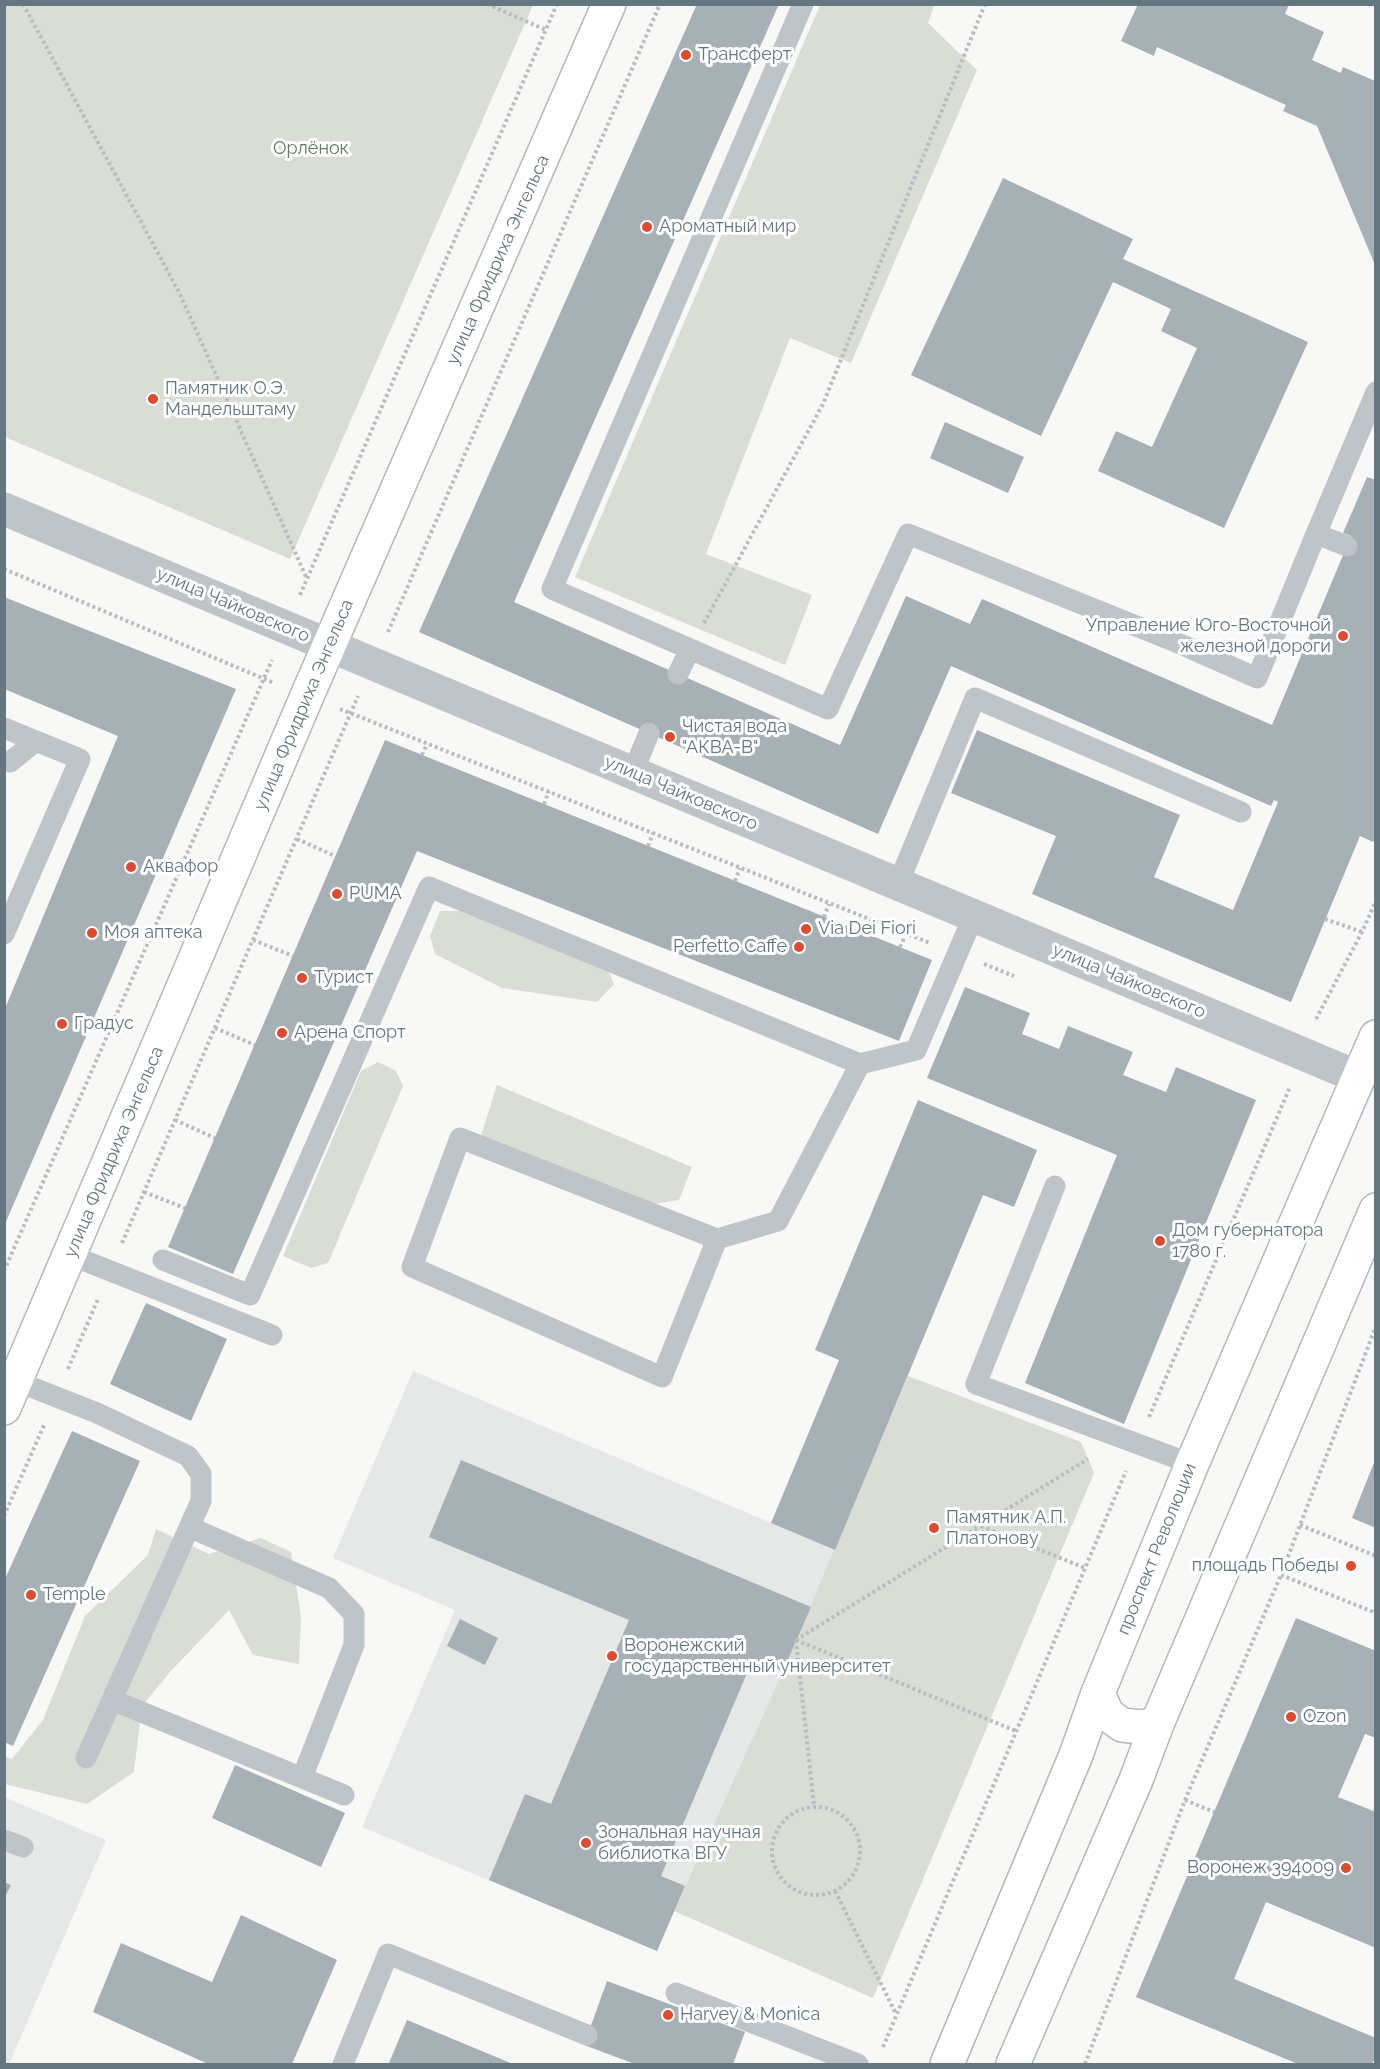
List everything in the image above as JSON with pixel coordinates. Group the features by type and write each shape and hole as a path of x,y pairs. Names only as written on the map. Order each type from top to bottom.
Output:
{"main road":[{"name":"улица Фридриха Энгельса","path":"10,1395 307,696 609,4"},
{"name":"проспект Революции","path":"947,2064 1076,1755 1098,1693 1192,1464 1376,1037"},
{"path":"1013,2064 1136,1780 1157,1724 1376,1210"},
{"path":"1098,1693 1107,1714 1122,1725 1141,1727 1157,1724"}],"street":[{"name":"улица Чайковского","path":"4,509 1358,1077"}],"lane":[{"path":"803,4 552,589 828,709 908,534 1171,640 1257,678 1376,392"},
{"path":"1316,534 1347,546"},
{"path":"678,674 690,650"},
{"path":"898,884 975,698 1241,812"},
{"path":"4,728 80,759 4,934"},
{"path":"633,772 649,733"},
{"path":"10,762 36,741"},
{"path":"163,1260 250,1295 429,887 860,1064 916,1050 974,915"},
{"path":"717,1239 662,1377 412,1267 460,1138 717,1239 778,1221 860,1064"},
{"path":"1055,1186 976,1384 1192,1464"},
{"path":"70,1255 272,1335"},
{"path":"10,1395 56,1397 97,1413 188,1456 201,1474 201,1501 86,1758"},
{"path":"189,1527 329,1588 354,1614 354,1645 302,1778"},
{"path":"112,1700 344,1795"},
{"path":"343,2064 388,1954 587,2035"},
{"path":"676,1993 858,2064"}],"path":[{"path":"23,4 179,292 307,580"},
{"path":"487,4 546,30"},
{"path":"296,603 557,4"},
{"path":"4,1516 660,4"},
{"path":"690,650 823,404 985,4"},
{"path":"4,569 264,679 1025,980"},
{"path":"4,1271 264,679"},
{"path":"422,755 427,744"},
{"path":"544,804 549,791"},
{"path":"648,846 653,833"},
{"path":"297,839 335,856"},
{"path":"735,881 740,868"},
{"path":"880,2055 1086,1568 1130,1441 1150,1416 1303,1054 1316,1018 1376,901"},
{"path":"824,917 829,904"},
{"path":"1325,919 1362,932"},
{"path":"900,947 906,934"},
{"path":"253,940 293,956"},
{"path":"215,1028 255,1045"},
{"path":"175,1120 215,1138"},
{"path":"144,1192 186,1208"},
{"path":"1084,2064 1185,1800 1281,1575 1376,1326"},
{"path":"796,1640 980,1526 1130,1441 1150,1416"},
{"path":"1300,1525 1376,1556"},
{"path":"980,1526 1086,1568"},
{"path":"1281,1575 1376,1613"},
{"path":"796,1640 1016,1731"},
{"path":"796,1640 814,1806"},
{"path":"1185,1800 1214,1812"},
{"path":"814,1806 831,1808 846,1817 856,1831 861,1848 858,1866 850,1881 835,1891 821,1896 801,1893 786,1884 775,1870 771,1853 774,1836 783,1821 797,1810 814,1806"},
{"path":"835,1891 896,2015"}],"shaded area":[{"name":"Воронежский государственный университет","path":"413,1371 835,1550 657,1951 362,1827 455,1610 333,1558"},
{"path":"4,1797 106,1840 9,2064 4,2064"}],"green space":[{"name":"Орлёнок","path":"4,5 533,5 290,559 5,437"},
{"path":"820,5 934,5 928,23 977,70 851,363 790,338 706,554 812,595 785,665 575,577"},
{"path":"440,911 460,911 609,972 614,984 597,1002 502,988 435,954 430,936"},
{"path":"378,1062 396,1071 403,1086 328,1263 311,1268 283,1256 361,1071"},
{"path":"497,1085 692,1167 679,1200 648,1205 480,1139"},
{"path":"908,1376 1081,1442 1094,1473 873,1998 674,1911 783,1671"},
{"path":"156,1529 209,1554 261,1538 291,1552 301,1616 299,1664 253,1655 229,1610 170,1672 142,1706 134,1772 87,1804 5,1784 4,1756 12,1759 43,1720 85,1616 148,1555"}],"building":[{"path":"697,4 779,4 514,602 840,745 906,596 970,624 982,599 1272,725 1351,536 1343,533 1367,477 1376,480 1376,837 1373,842 1360,836 1291,1002 1032,894 1056,836 951,793 977,730 1180,815 1154,877 1233,910 1278,802 1274,800 1271,806 951,666 878,834 419,632"},
{"path":"1138,4 1289,4 1285,14 1324,32 1312,60 1341,73 1343,67 1375,81 1375,265 1317,126 1283,111 1286,105 1157,47 1154,56 1121,41"},
{"path":"1003,178 1133,239 1123,259 1308,342 1224,528 1098,471 1116,431 1152,447 1197,348 1161,331 1171,309 1113,282 1041,436 911,375"},
{"path":"945,422 1024,457 1008,493 930,458"},
{"path":"4,597 236,689 5,1224 4,1011 118,736 4,689"},
{"path":"385,740 932,960 899,1041 417,851 233,1274 168,1247"},
{"path":"965,987 1030,1013 1022,1034 1059,1049 1068,1026 1133,1052 1123,1075 1166,1092 1176,1067 1256,1100 1124,1424 1025,1383 1117,1155 927,1078"},
{"path":"918,1100 1037,1150 1014,1207 983,1195 835,1550 771,1523 839,1360 815,1350"},
{"path":"146,1303 227,1339 191,1421 110,1384"},
{"path":"72,1431 140,1461 13,1746 4,1742 4,1581"},
{"path":"461,1460 811,1607 783,1671 753,1659 661,1876 685,1886 657,1951 489,1880 525,1794 551,1804 629,1620 429,1537"},
{"path":"1376,1460 1376,1528 1352,1518"},
{"path":"1296,1618 1376,1651 1376,1738 1365,1734 1338,1797 1376,1812 1376,1948 1266,1902 1234,1979 1376,2038 1376,2057 1372,2064 1298,2064 1136,1997"},
{"path":"460,1619 498,1638 485,1665 447,1646"},
{"path":"235,1765 345,1813 321,1867 212,1818"},
{"path":"4,1882 11,1885 4,1899"},
{"path":"241,1915 337,1960 292,2064 208,2064 93,2012 121,1943 212,1982"},
{"path":"607,1981 745,2032 733,2064 635,2064 584,2045"},
{"path":"407,2020 513,2064 389,2063"}],"place":[{"name":"Трансферт","path":"686,55"},
{"name":"Ароматный мир","path":"647,227"},
{"name":"Памятник О.Э. Мандельштаму","path":"153,399"},
{"name":"Управление Юго-Восточной железной дороги","path":"1343,636"},
{"name":"Чистая вода \"АКВА-В\"","path":"670,737"},
{"name":"Аквафор","path":"131,867"},
{"name":"PUMA","path":"337,894"},
{"name":"Via Dei Fiori","path":"806,929"},
{"name":"Моя аптека","path":"92,933"},
{"name":"Perfetto Caffe","path":"799,947"},
{"name":"Турист","path":"302,978"},
{"name":"Градус","path":"62,1024"},
{"name":"Арена Спорт","path":"282,1033"},
{"name":"Дом губернатора 1780 г.","path":"1160,1241"},
{"name":"Памятник А.П. Платонову","path":"934,1528"},
{"name":"площадь Победы","path":"1351,1566"},
{"name":"Temple","path":"31,1595"},
{"name":"Воронежский государственный университет","path":"612,1656"},
{"name":"Ozon","path":"1291,1717"},
{"name":"Зональная научная библиотка ВГУ","path":"586,1843"},
{"name":"Воронеж 394009","path":"1346,1868"},
{"name":"Harvey & Monica","path":"668,2015"}]}
